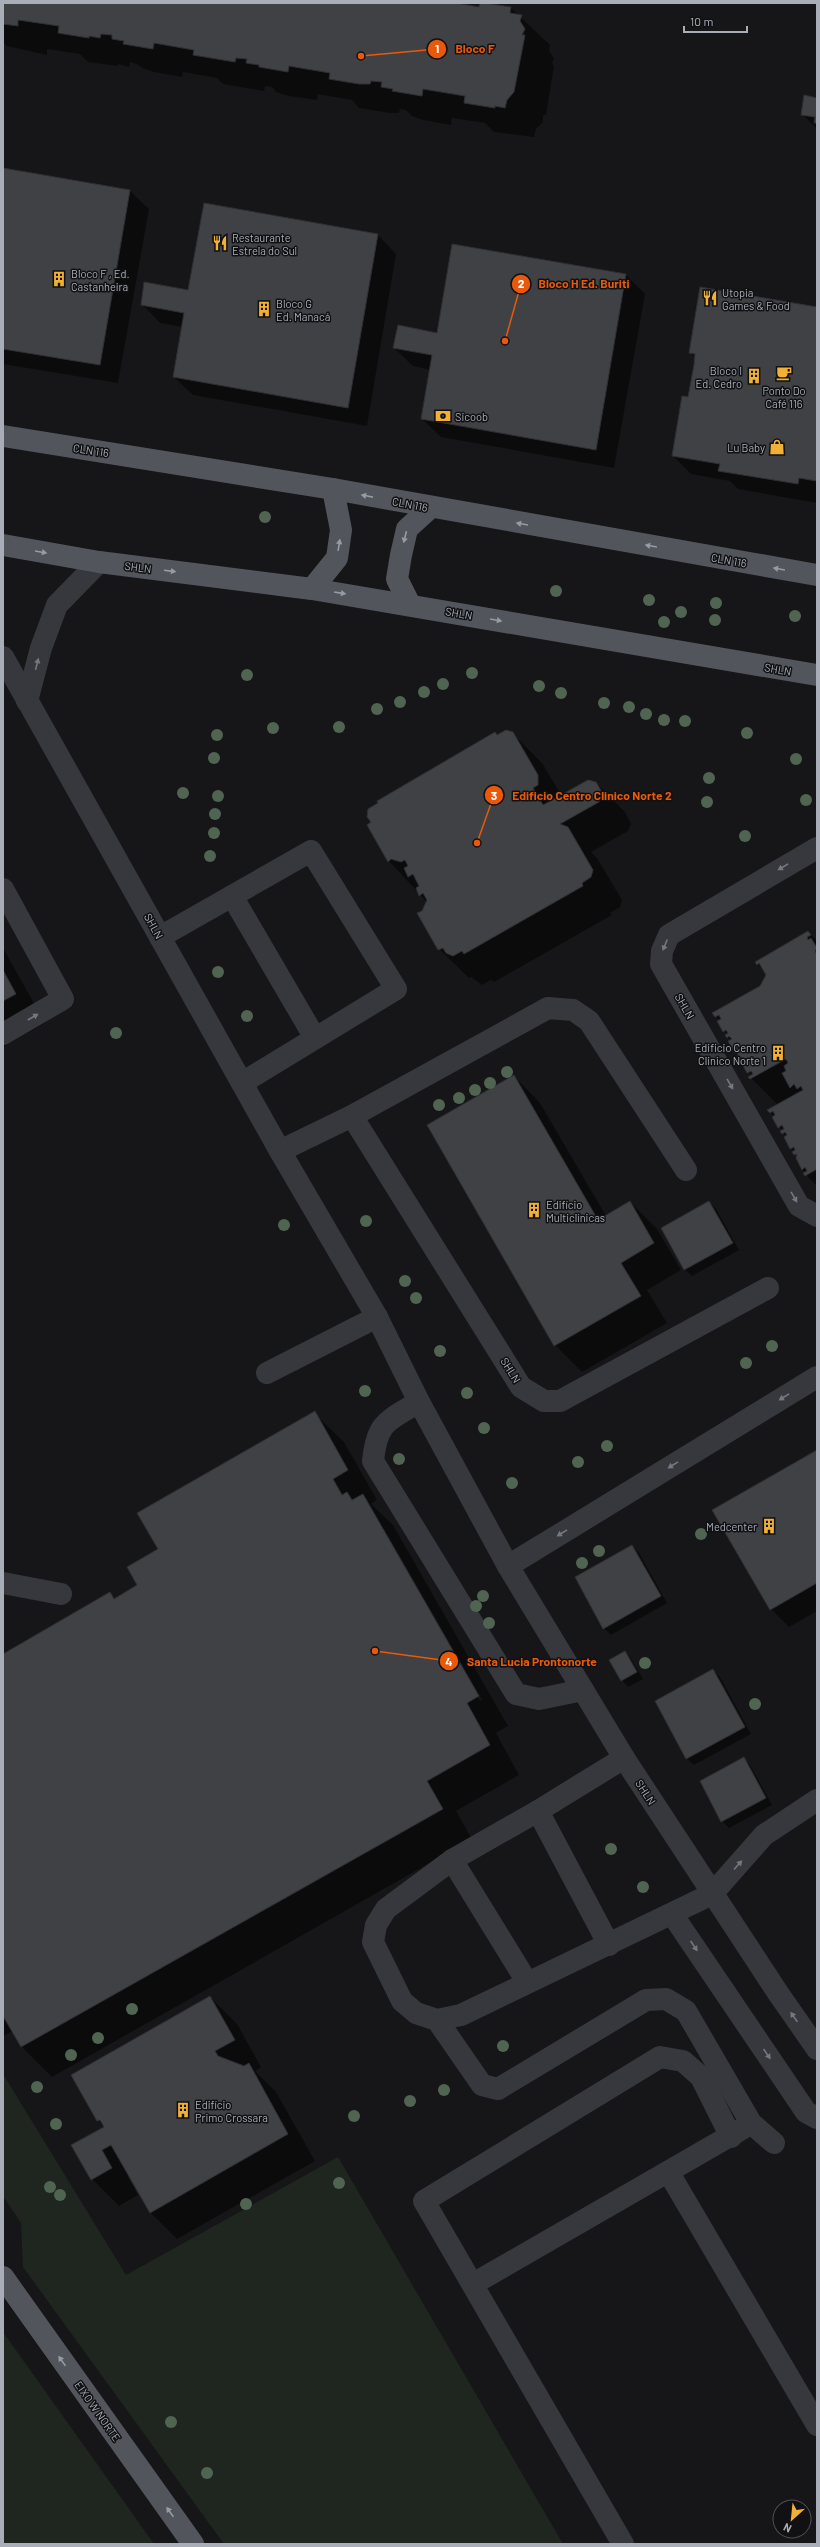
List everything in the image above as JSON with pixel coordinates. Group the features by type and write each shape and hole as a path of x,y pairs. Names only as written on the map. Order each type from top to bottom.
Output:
{"main road":[{"name":"CLN 116","path":"3,436 333,489 430,508 817,575"},
{"path":"312,589 336,558 341,530 333,489"},
{"path":"410,605 397,579 401,555 407,529 430,508"},
{"name":"SHLN","path":"3,545 99,562 312,589 817,675"},
{"name":"EIXO W NORTE","path":"3,2277 193,2544"}],"street":[{"path":"27,701 41,648 57,605 99,562"},
{"name":"SHLN","path":"3,657 9,682 27,701 280,1151 377,1317 419,1402 508,1566 624,1758 712,1894 817,2049"},
{"name":"SHLN","path":"817,848 669,935 662,951 661,964 799,1206 817,1216"},
{"path":"160,937 311,851 396,989 242,1083"},
{"path":"3,889 63,999 3,1034"},
{"path":"232,896 315,1038"},
{"path":"280,1151 352,1116 548,1008 573,1010 589,1021 686,1170"},
{"name":"SHLN","path":"352,1116 521,1387 544,1401 560,1401 768,1288"},
{"path":"267,1373 377,1317"},
{"path":"508,1566 817,1377"},
{"path":"419,1402 384,1423 375,1440 373,1461 516,1694 539,1699 583,1690"},
{"path":"3,1583 62,1594"},
{"path":"624,1758 538,1811 452,1860 386,1909 376,1925 373,1942 402,2001 416,2013 437,2020 461,2015 527,1982 672,1914 712,1894 764,1835 817,1800"},
{"path":"538,1811 609,1944"},
{"path":"452,1860 527,1982"},
{"path":"672,1914 813,2111"},
{"path":"437,2020 482,2085 498,2089 646,2000 666,1998 686,2011 751,2122 774,2143"},
{"path":"623,2544 424,2201 660,2057 683,2061 701,2077 731,2137"},
{"path":"473,2284 731,2137 751,2122"},
{"path":"669,2173 817,2425"}],"shaded area":[{"path":"3,2074 126,2275 338,2157 563,2544 224,2544 23,2267 21,2223 3,2196"},
{"path":"3,2332 154,2544 3,2544"}],"building":[{"path":"3,3 456,3 479,7 480,3 484,3 511,7 510,13 522,15 520,21 525,29 522,35 525,35 514,92 507,100 505,108 495,106 495,108 464,103 465,96 423,89 422,96 392,91 393,89 381,87 382,82 371,81 370,84 359,84 329,79 330,73 289,66 288,72 246,63 247,59 236,58 235,62 193,55 194,50 154,43 153,49 123,44 124,41 112,39 112,35 101,34 100,38 89,36 89,38 58,33 59,26 18,20 18,26 3,24"},
{"path":"804,95 817,98 817,123 814,123 815,117 801,115"},
{"name":"Bloco F , Ed. Castanheira","path":"3,168 130,190 100,365 3,349"},
{"name":"Bloco G Ed. Manacá","path":"204,203 378,234 348,408 173,377 184,313 141,305 144,282 188,290"},
{"path":"452,244 626,274 596,450 421,419 432,355 393,348 398,325 437,333"},
{"name":"Bloco I Ed. Cedro","path":"700,287 817,307 817,481 799,478 798,484 718,471 720,464 672,456 682,396 688,397 694,365 695,354 689,353"},
{"path":"506,730 513,732 538,775 538,785 533,788 543,805 588,780 596,782 603,794 599,802 560,824 568,827 593,870 591,877 582,883 583,886 464,954 462,951 453,956 446,953 443,948 438,950 417,913 422,911 427,900 423,893 419,896 416,888 419,886 413,874 408,877 404,868 408,866 405,860 401,862 391,859 388,862 367,825 371,822 367,817 368,809 378,803 377,801 495,732 497,735"},
{"name":"Edificio Centro Clinico Norte 1","path":"808,931 811,935 807,937 808,940 811,938 817,948 815,951 817,954 817,1169 805,1176 803,1173 807,1171 805,1167 802,1170 796,1158 797,1154 794,1155 792,1152 795,1150 794,1147 790,1149 784,1137 787,1135 785,1132 782,1134 780,1131 784,1129 782,1125 778,1128 772,1117 775,1115 773,1111 770,1113 767,1110 803,1090 801,1086 797,1089 794,1084 790,1088 782,1073 786,1071 784,1066 788,1063 786,1059 750,1079 748,1077 753,1074 751,1071 747,1073 741,1062 744,1060 742,1057 739,1059 737,1051 735,1053 728,1041 732,1039 729,1036 727,1038 725,1035 728,1033 726,1030 723,1032 717,1021 721,1019 719,1015 715,1017 712,1013 760,986 766,975 759,963 757,965 755,962"},
{"path":"3,970 16,994 3,1001"},
{"name":"Edifício Multiclínicas","path":"514,1075 598,1220 630,1201 654,1243 621,1263 641,1296 554,1346 427,1125"},
{"path":"709,1201 733,1243 684,1270 661,1228"},
{"path":"315,1411 348,1470 333,1479 342,1495 347,1492 352,1500 363,1494 479,1696 467,1703 490,1745 427,1781 443,1809 21,2047 3,2016 3,1654 110,1592 114,1599 137,1585 127,1567 158,1549 137,1513"},
{"name":"Medcenter","path":"817,1450 817,1583 770,1610 712,1510"},
{"path":"632,1545 661,1596 603,1629 575,1577"},
{"path":"625,1651 637,1672 621,1681 609,1660"},
{"path":"713,1669 745,1727 686,1759 655,1701"},
{"path":"744,1757 766,1798 721,1822 700,1781"},
{"name":"Edifício Primo Crossara","path":"210,1996 235,2040 215,2051 218,2056 244,2066 249,2063 288,2134 150,2213 111,2145 102,2150 112,2168 91,2180 71,2145 104,2127 100,2120 97,2121 71,2075"}],"place":[{"name":"Bloco F","path":"361,56"},
{"name":"Restaurante Estrela do Sul","path":"220,243"},
{"name":"Bloco F , Ed. Castanheira","path":"59,279"},
{"name":"Utopia Games & Food","path":"710,298"},
{"name":"Bloco G Ed. Manacá","path":"264,309"},
{"name":"Bloco H Ed. Buriti","path":"505,341"},
{"name":"Ponto Do Café 116","path":"784,373"},
{"name":"Bloco I Ed. Cedro","path":"754,376"},
{"name":"Sicoob","path":"443,416"},
{"name":"Lu Baby","path":"777,447"},
{"name":"Edificio Centro Clinico Norte 2","path":"477,843"},
{"name":"Edificio Centro Clinico Norte 1","path":"778,1053"},
{"name":"Edifício Multiclínicas","path":"534,1210"},
{"name":"Medcenter","path":"769,1526"},
{"name":"Santa Lucia Prontonorte","path":"375,1651"},
{"name":"Edifício Primo Crossara","path":"183,2110"}]}
